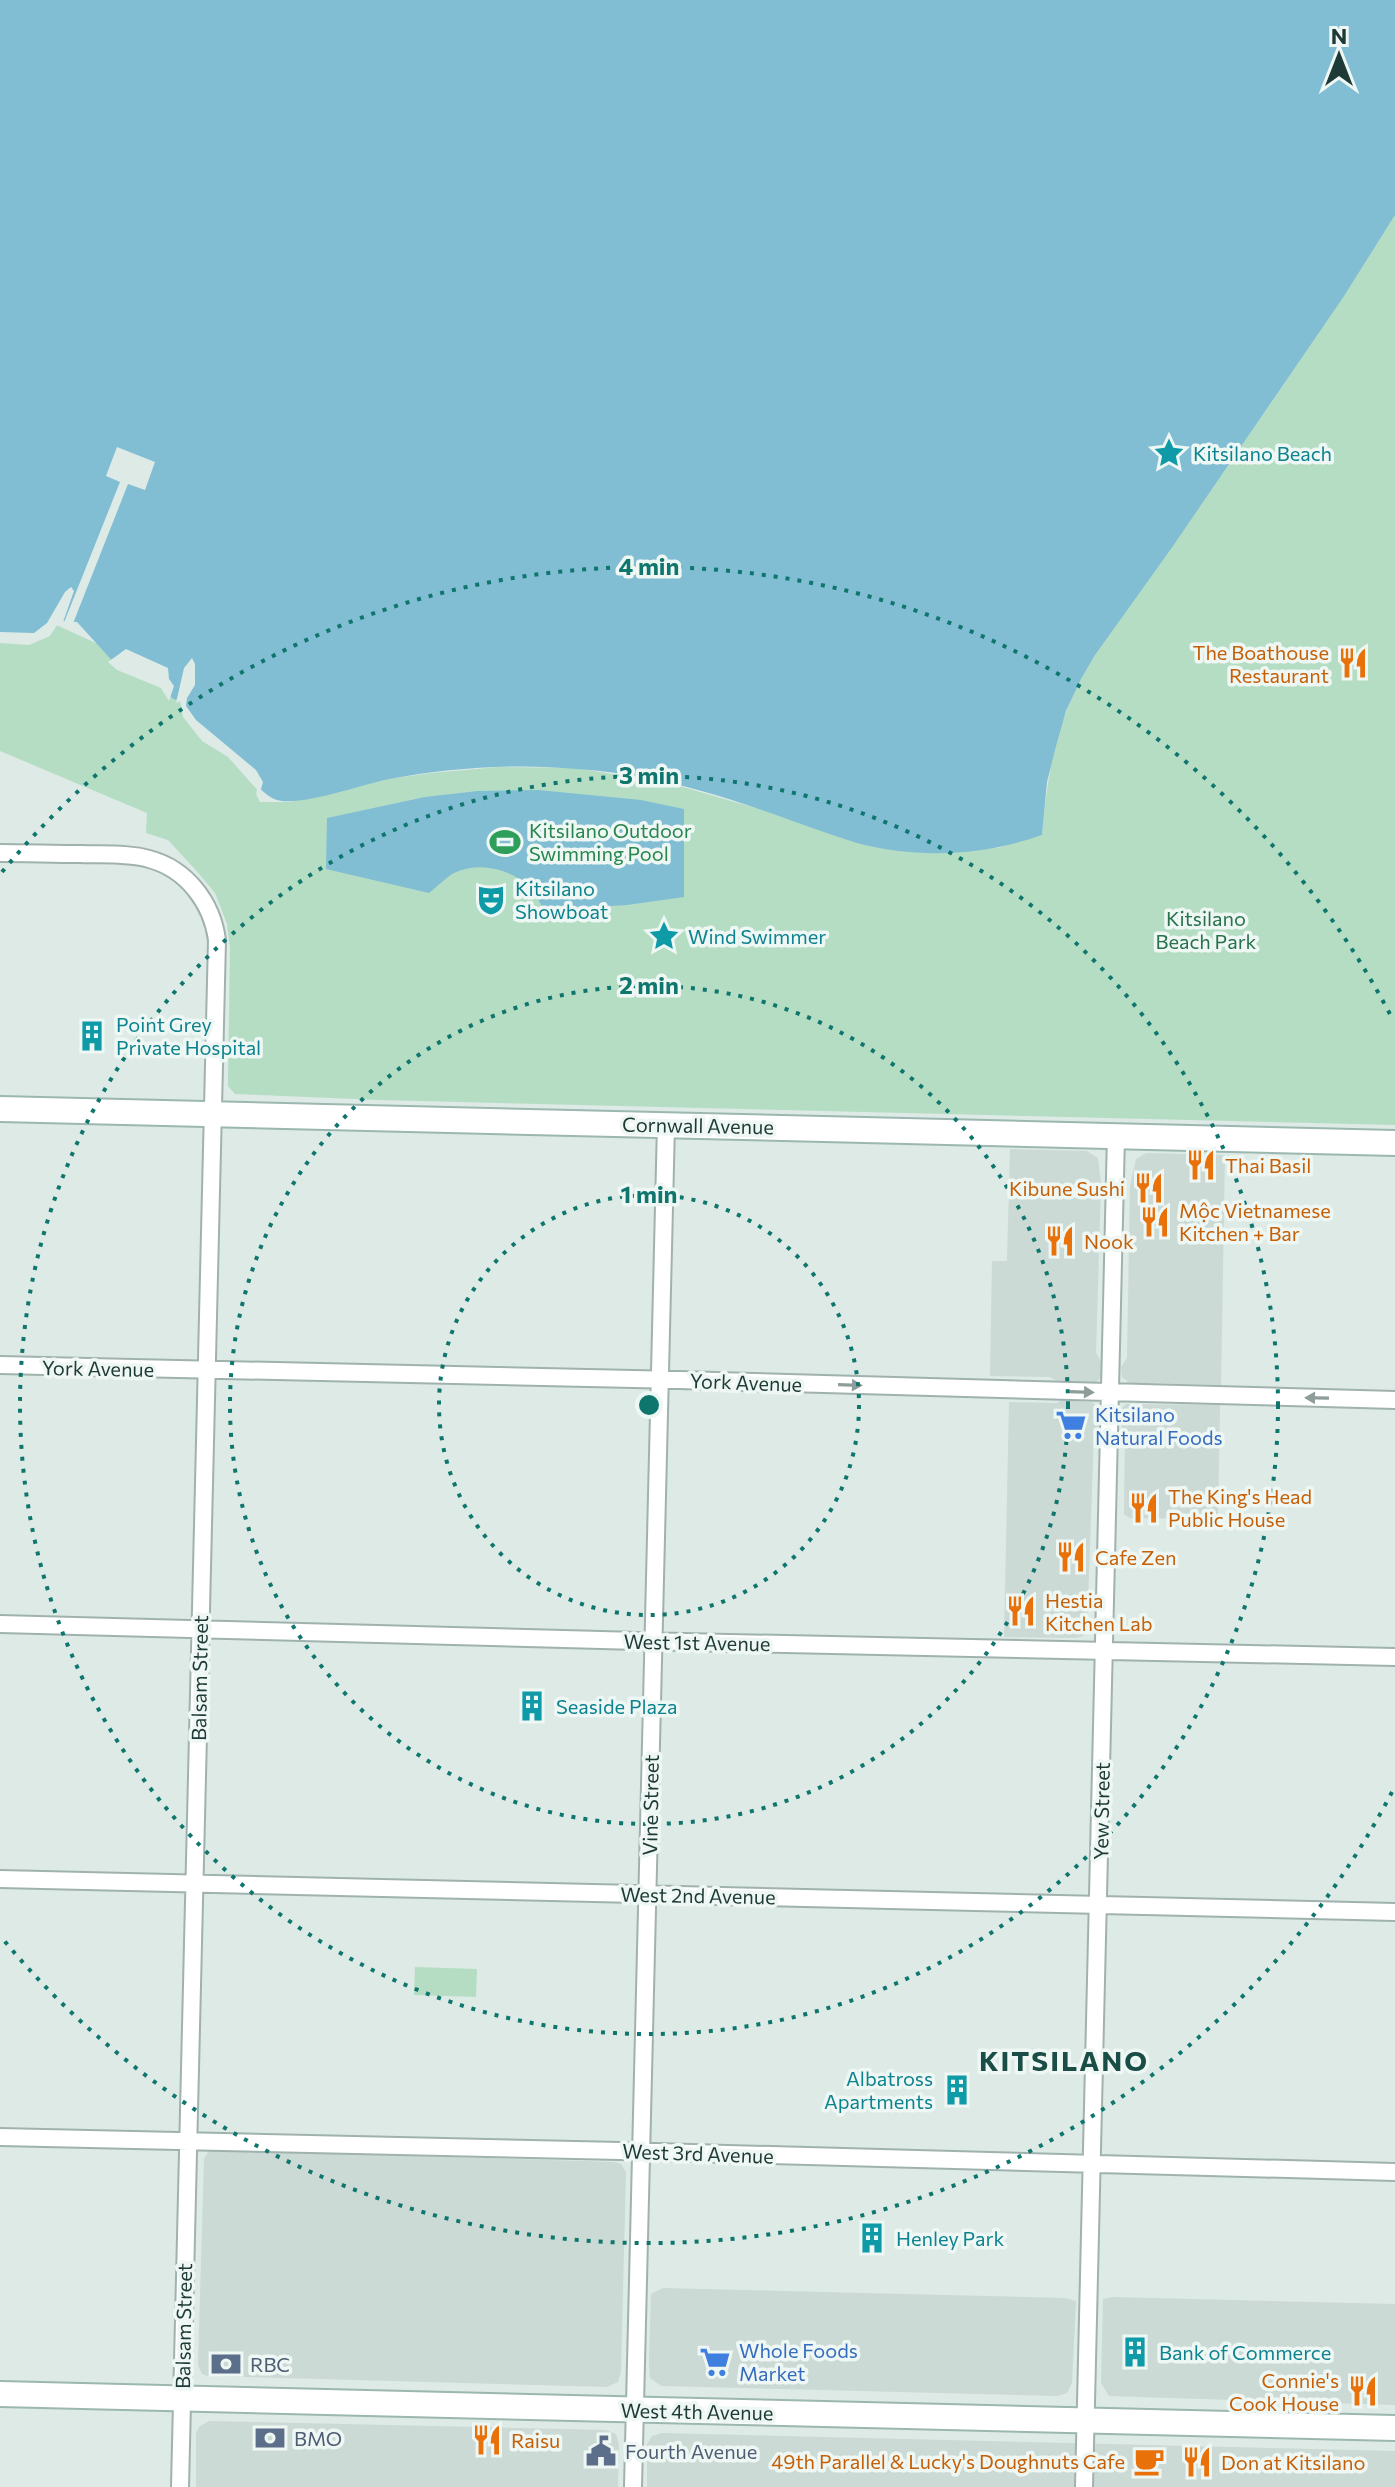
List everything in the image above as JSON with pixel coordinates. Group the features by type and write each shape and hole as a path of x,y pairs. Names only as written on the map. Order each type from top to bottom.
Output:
{"main road":[{"name":"Cornwall Avenue","path":"0,1109 1395,1143"},
{"name":"West 4th Avenue","path":"0,2394 1395,2428"}],"street":[{"name":"Balsam Street","path":"0,853 133,856 162,863 185,879 205,902 212,916 217,940 180,2487"},
{"name":"Vine Street","path":"633,2487 666,1124"},
{"name":"Yew Street","path":"1084,2487 1116,1135"},
{"name":"York Avenue","path":"0,1365 1395,1400"},
{"name":"West 1st Avenue","path":"0,1624 1395,1657"},
{"name":"West 2nd Avenue","path":"0,1879 1395,1912"},
{"name":"West 3rd Avenue","path":"0,2137 1395,2172"}],"shaded area":[{"path":"1010,1149 1087,1151 1098,1158 1101,1184 1096,1353 1103,1365 1102,1376 1096,1383 1060,1383 1050,1377 990,1376 992,1261 1007,1261"},
{"path":"1146,1153 1225,1155 1221,1385 1132,1385 1122,1377 1121,1367 1127,1358 1130,1186 1136,1159"},
{"path":"1062,1400 1092,1402 1102,1416 1101,1425 1094,1434 1087,1631 1075,1638 1004,1637 1009,1402 1057,1403"},
{"path":"1126,1404 1220,1405 1218,1519 1130,1518 1124,1514 1125,1432 1120,1423 1120,1410"},
{"path":"213,2150 621,2164 626,2172 621,2372 618,2382 607,2387 202,2374 198,2365 204,2159"},
{"path":"663,2288 1065,2298 1076,2301 1072,2383 1067,2393 1057,2396 661,2386 650,2378 649,2362 651,2294"},
{"path":"1103,2299 1395,2304 1395,2405 1109,2396 1101,2383"},
{"path":"209,2421 606,2430 616,2434 619,2444 618,2487 196,2487 196,2433"},
{"path":"661,2433 1395,2451 1395,2487 647,2487 647,2444 652,2436"}],"green space":[{"name":"Kitsilano Beach Park","path":"1395,215 1395,1125 235,1094 228,1086 230,948 227,924 215,893 168,840 146,833 147,813 0,751 0,634 52,623 183,683 260,778 256,794 260,802 289,802 388,779 431,773 499,767 575,768 669,783 935,852 998,848 1042,835 1047,787 1057,740 1067,710 1089,665 1287,380"},
{"path":"415,1967 477,1969 476,1997 414,1995"}],"water":[{"path":"0,0 1395,0 1395,215 1344,296 1081,679 1066,711 1047,782 1042,835 997,847 951,853 880,848 684,786 649,778 554,767 435,772 389,779 316,798 277,800 263,792 231,753 205,737 179,696 176,700 164,685 118,667 77,622 63,621 62,616 47,633 0,639"},
{"name":"Kitsilano Outdoor Swimming Pool","path":"538,790 641,800 684,809 684,897 627,905 544,910 523,882 505,872 484,867 463,869 429,893 326,869 327,818 425,797 478,791"}],"pier":[{"path":"117,447 155,462 145,490 128,484 72,626 63,625 120,482 106,476"},
{"path":"71,587 74,591 62,625 59,622 50,636 29,645 0,643 0,632 34,633 47,623"},
{"path":"126,649 168,668 169,679 174,686 169,701 161,688 117,670 108,662"},
{"path":"192,658 195,685 186,706 196,720 256,770 263,782 260,793 228,757 202,741 183,717 180,701 176,703 184,668"}],"place":[{"name":"Kitsilano Beach","path":"1169,453"},
{"name":"The Boathouse Restaurant","path":"1353,663"},
{"name":"Kitsilano Outdoor Swimming Pool","path":"505,842"},
{"name":"Kitsilano Showboat","path":"491,900"},
{"name":"Wind Swimmer","path":"664,936"},
{"name":"Point Grey Private Hospital","path":"92,1036"},
{"name":"Thai Basil","path":"1201,1165"},
{"name":"Kibune Sushi","path":"1149,1188"},
{"name":"Mộc Vietnamese Kitchen + Bar","path":"1155,1222"},
{"name":"Nook","path":"1060,1241"},
{"name":"Kitsilano Natural Foods","path":"1071,1425"},
{"name":"The King's Head Public House","path":"1144,1508"},
{"name":"Cafe Zen","path":"1071,1557"},
{"name":"Hestia Kitchen Lab","path":"1021,1611"},
{"name":"Seaside Plaza","path":"532,1706"},
{"name":"Albatross Apartments","path":"957,2090"},
{"name":"Henley Park","path":"872,2238"},
{"name":"Bank of Commerce","path":"1135,2352"},
{"name":"Whole Foods Market","path":"715,2362"},
{"name":"RBC","path":"226,2364"},
{"name":"Connie's Cook House","path":"1363,2391"},
{"name":"BMO","path":"270,2438"},
{"name":"Raisu","path":"487,2440"},
{"name":"Fourth Avenue","path":"601,2451"},
{"name":"49th Parallel & Lucky's Doughnuts Cafe","path":"1149,2461"},
{"name":"Don at Kitsilano","path":"1197,2462"}],"district":[{"name":"KITSILANO","path":"1064,2060"}]}
